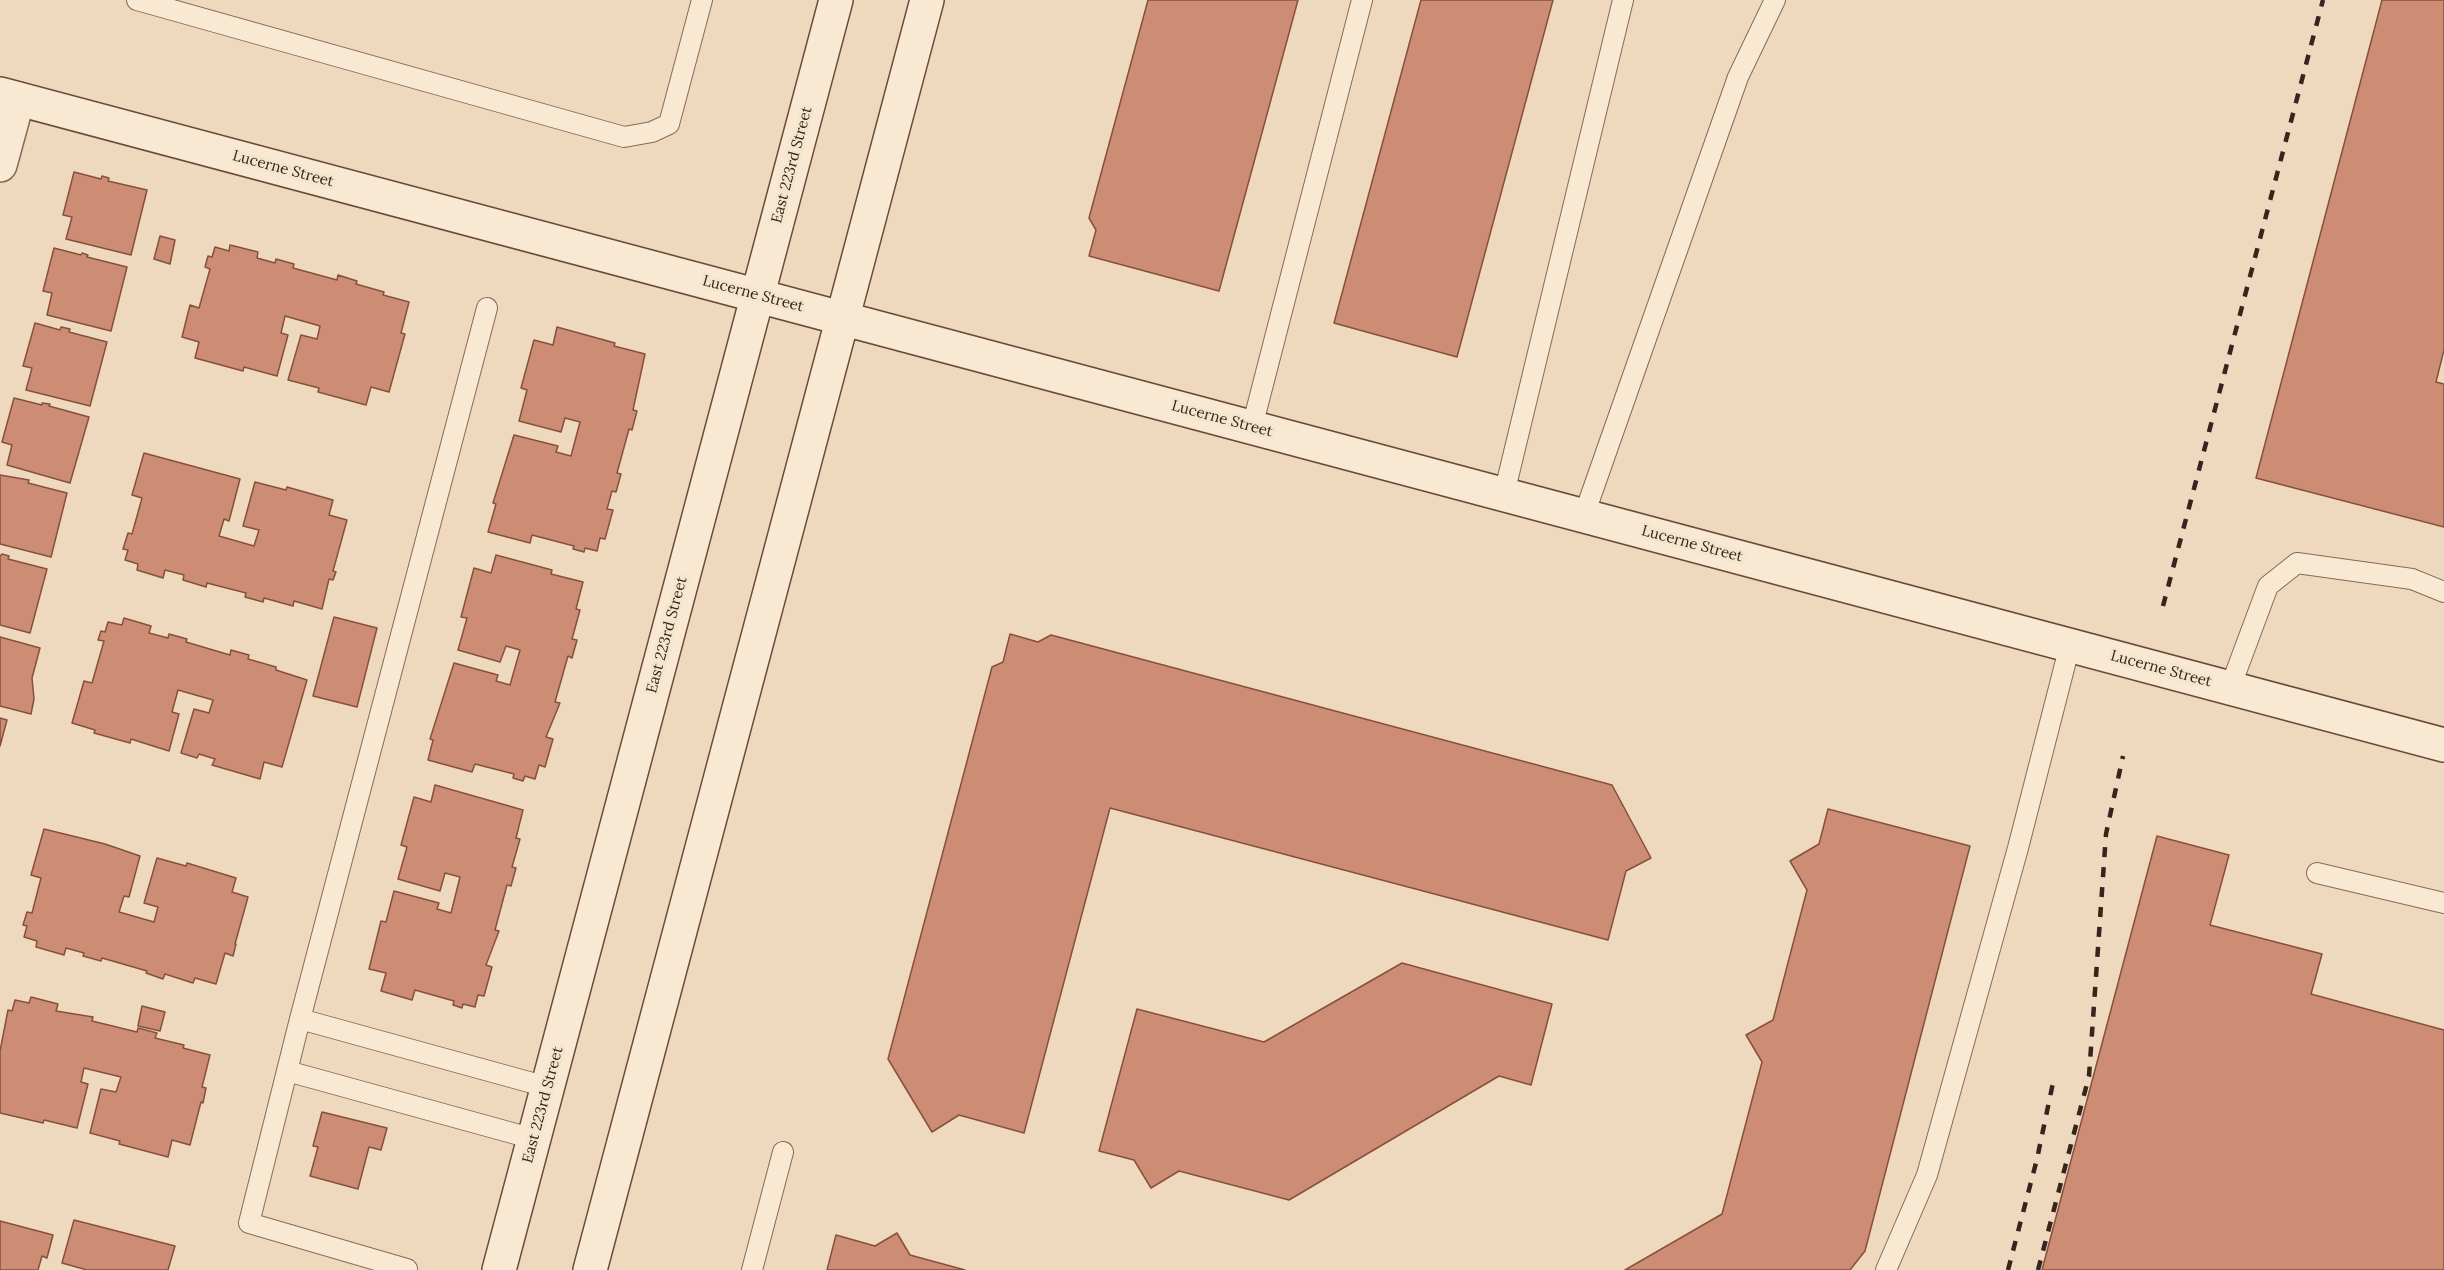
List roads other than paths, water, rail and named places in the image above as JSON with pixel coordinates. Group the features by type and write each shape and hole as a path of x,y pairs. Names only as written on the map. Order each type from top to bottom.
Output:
{"main road":[{"name":"East 223rd Street","path":"499,1270 836,0"},
{"path":"590,1270 927,0"},
{"name":"Lucerne Street","path":"9,97 2444,745"},
{"path":"0,165 9,97"}],"lane":[{"path":"137,0 624,137 652,132 669,124 702,0"},
{"path":"1252,427 1362,0"},
{"path":"1504,494 1623,0"},
{"path":"1584,515 1738,77 1775,0"},
{"path":"407,1269 249,1223 300,1019 487,308"},
{"path":"2230,688 2268,586 2297,563 2412,579 2444,592"},
{"path":"1886,1270 1927,1175 2018,848 2070,645"},
{"path":"2317,873 2444,903"},
{"path":"300,1019 548,1087"},
{"path":"287,1071 534,1139"},
{"path":"752,1270 783,1152"}],"railway":[{"path":"2163,606 2323,0"},
{"path":"2038,1270 2089,1076 2106,834 2123,756"},
{"path":"2008,1270 2037,1159 2054,1078"}]}
